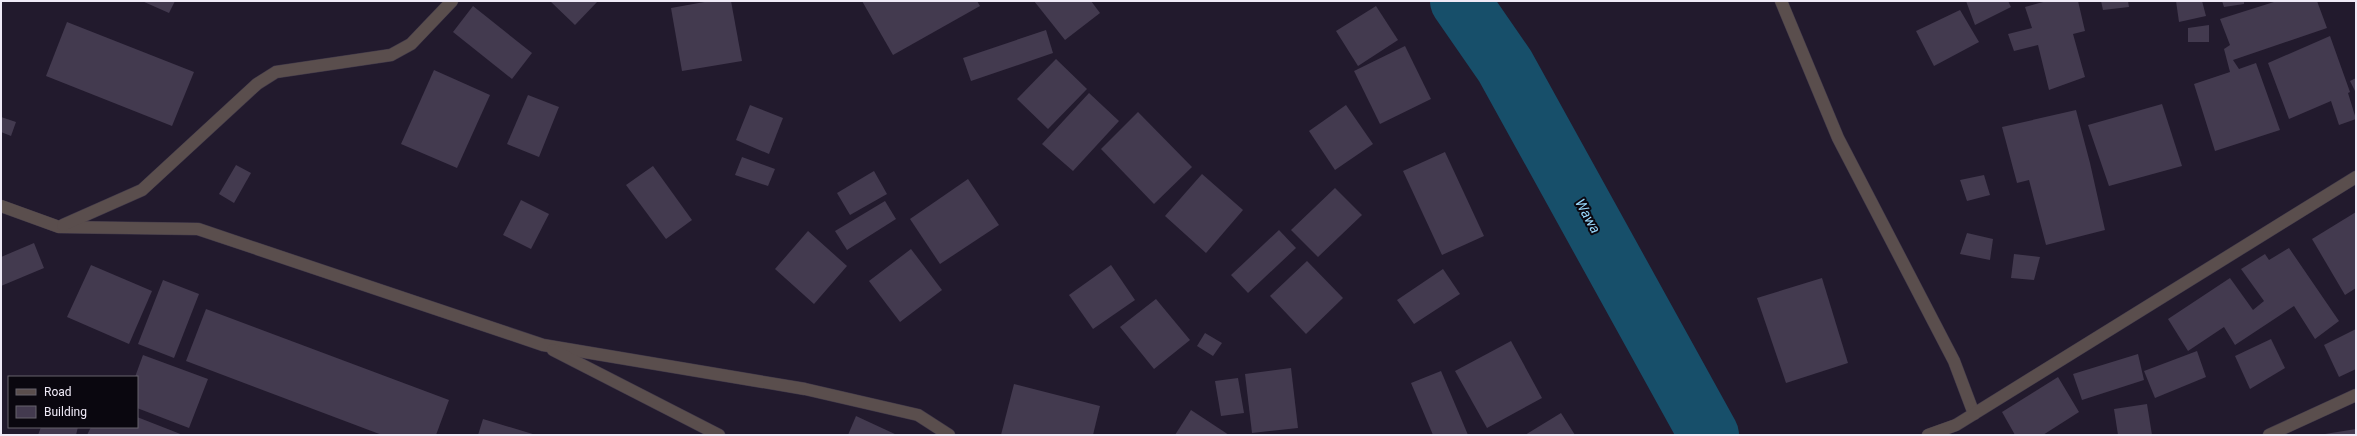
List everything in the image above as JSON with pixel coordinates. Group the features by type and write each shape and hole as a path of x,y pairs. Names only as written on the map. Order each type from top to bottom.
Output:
{"street":[{"path":"59,227 142,190 257,84 276,72 391,55 411,44 452,1"},
{"path":"1781,1 1838,138 1954,362 1974,414"},
{"path":"1928,435 1959,430 1974,414 2356,177"},
{"path":"1,206 59,227 198,229 543,345 718,435"},
{"path":"543,345 805,389 918,415 949,435"},
{"path":"2269,435 2356,395"}],"building":[{"path":"142,1 175,1 169,13"},
{"path":"550,1 598,1 575,25"},
{"path":"710,1 731,1 742,61 682,71 671,8"},
{"path":"862,1 977,1 980,6 893,55"},
{"path":"1034,1 1091,1 1100,13 1065,40"},
{"path":"1966,1 2008,1 2011,7 1975,25"},
{"path":"2047,1 2078,1 2085,31 2073,34 2085,77 2049,90 2038,45 2014,51 2008,34 2032,28 2025,7"},
{"path":"2101,1 2128,1 2129,7 2103,10"},
{"path":"2176,1 2202,1 2206,16 2179,22"},
{"path":"2222,1 2244,1 2244,4 2224,7"},
{"path":"2277,1 2317,1 2327,28 2233,60 2239,69 2256,63 2280,130 2215,151 2194,84 2230,72 2224,49 2230,45 2220,19"},
{"path":"473,6 532,53 512,79 453,32"},
{"path":"1376,6 1398,40 1358,66 1336,31"},
{"path":"1960,10 1979,42 1934,66 1916,31"},
{"path":"67,22 194,72 172,126 46,76"},
{"path":"2209,25 2209,42 2188,42 2188,28"},
{"path":"1046,30 1053,53 971,81 963,58"},
{"path":"2330,36 2350,92 2348,93 2356,119 2339,125 2331,101 2289,119 2268,63"},
{"path":"1405,46 1431,99 1380,124 1354,71"},
{"path":"1056,59 1087,89 1048,129 1017,99"},
{"path":"434,70 490,95 457,168 401,144"},
{"path":"2356,78 2356,93 2350,81"},
{"path":"1089,93 1119,121 1073,171 1042,144"},
{"path":"528,95 559,107 539,157 507,144"},
{"path":"2162,104 2182,166 2109,186 2088,125"},
{"path":"750,105 783,118 769,154 736,140"},
{"path":"1346,105 1373,144 1335,170 1309,131"},
{"path":"2076,110 2105,230 2046,245 2029,180 2017,183 2002,127"},
{"path":"1138,112 1192,167 1154,204 1101,149"},
{"path":"1,117 16,122 11,136 1,132"},
{"path":"1445,152 1484,236 1442,255 1403,171"},
{"path":"742,157 775,169 768,186 735,175"},
{"path":"236,165 251,173 234,203 219,194"},
{"path":"653,166 692,220 666,239 626,185"},
{"path":"874,171 887,194 850,215 837,193"},
{"path":"1202,174 1243,210 1206,253 1165,216"},
{"path":"1984,175 1990,195 1967,201 1960,180"},
{"path":"968,179 999,225 940,264 910,219"},
{"path":"1335,188 1362,215 1318,257 1291,230"},
{"path":"521,200 549,214 531,249 503,235"},
{"path":"885,201 896,219 847,250 835,231"},
{"path":"2356,212 2356,288 2345,295 2312,239"},
{"path":"1279,230 1296,248 1248,293 1231,275"},
{"path":"808,231 847,266 814,304 775,269"},
{"path":"1967,233 1993,239 1990,260 1960,254"},
{"path":"34,243 44,268 1,286 1,257"},
{"path":"2289,248 2339,321 2315,339 2294,306 2235,345 2224,327 2188,351 2168,319 2230,278 2253,310 2264,301 2241,269 2265,254 2269,260"},
{"path":"911,249 942,290 900,322 869,281"},
{"path":"2014,254 2040,257 2034,280 2011,278"},
{"path":"1307,261 1343,298 1306,334 1270,296"},
{"path":"91,265 152,291 129,344 67,317"},
{"path":"1111,265 1135,300 1093,329 1069,295"},
{"path":"1443,269 1460,294 1414,324 1397,300"},
{"path":"1822,278 1848,363 1786,383 1757,298"},
{"path":"163,280 199,294 174,358 138,344"},
{"path":"1156,299 1190,340 1154,369 1120,327"},
{"path":"206,309 449,400 436,435 382,435 186,361"},
{"path":"2356,329 2356,369 2339,377 2324,345"},
{"path":"1205,333 1222,343 1213,356 1197,346"},
{"path":"2271,339 2285,368 2250,389 2235,356"},
{"path":"1511,341 1542,398 1487,428 1455,371"},
{"path":"2197,351 2206,377 2155,398 2144,371"},
{"path":"2138,354 2144,380 2082,400 2073,374"},
{"path":"143,355 208,379 189,428 138,408 138,376 135,376"},
{"path":"1291,368 1298,428 1252,433 1245,374"},
{"path":"1441,371 1468,435 1433,435 1411,383"},
{"path":"2058,377 2079,412 2043,435 2015,435 2002,412"},
{"path":"1238,378 1244,413 1221,416 1215,381"},
{"path":"1014,384 1100,406 1093,435 1001,435"},
{"path":"2147,404 2152,435 2118,435 2114,409"},
{"path":"1191,410 1229,435 1175,435"},
{"path":"1561,413 1575,435 1525,435"},
{"path":"856,416 897,435 848,435"},
{"path":"138,417 183,435 87,435 90,428 138,428"},
{"path":"483,419 536,435 478,435"},
{"path":"41,428 78,428 76,435 38,435"},
{"path":"2356,429 2356,435 2325,435 2325,434"}],"waterway":[{"name":"Wawa","path":"1460,1 1505,66 1709,435"}]}
